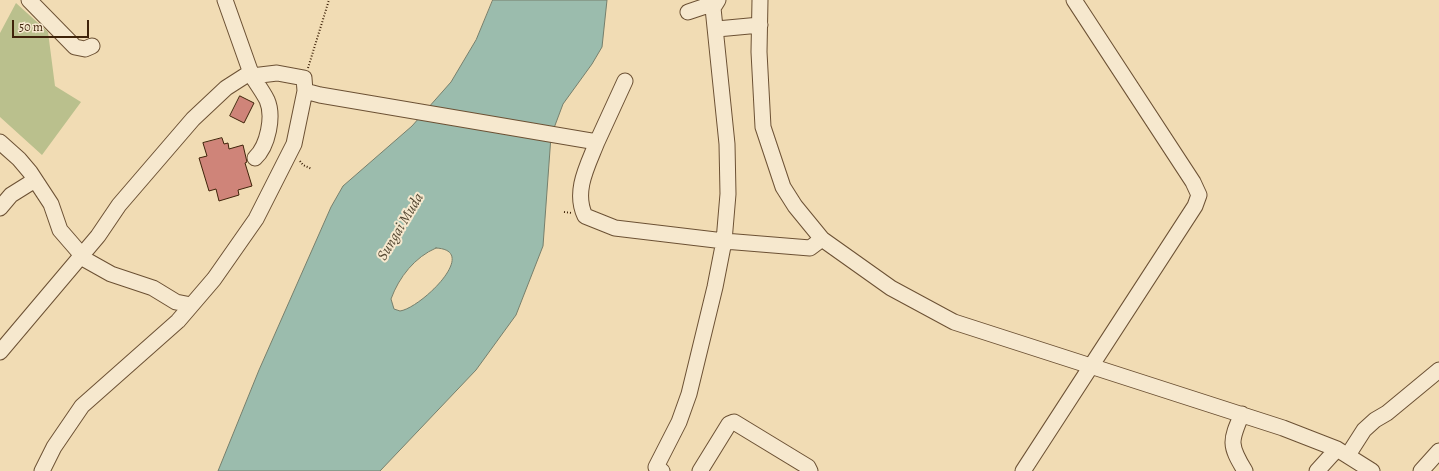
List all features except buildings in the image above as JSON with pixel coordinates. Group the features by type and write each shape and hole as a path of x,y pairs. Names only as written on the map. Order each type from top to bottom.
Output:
{"street":[{"path":"29,0 75,47 85,49 92,46"},
{"path":"225,0 251,74 267,101 270,117 266,138 255,158"},
{"path":"760,0 758,52 764,133 783,186 795,206 822,239 891,288 954,322 1242,414 1342,452 1372,471"},
{"path":"1023,471 1195,206 1199,195 1193,182 1074,0"},
{"path":"688,12 716,2"},
{"path":"662,471 656,467 679,422 689,394 715,287 724,241 728,180 725,115 717,29 713,8 716,2"},
{"path":"717,29 760,26"},
{"path":"0,352 98,236 119,205 193,119 226,88 251,74 277,73 304,84 320,94 590,140"},
{"path":"625,82 590,140 580,191 580,200 585,216 616,228 724,241 810,248 822,239"},
{"path":"42,471 57,442 82,406 99,389 178,321 214,279 256,219 294,144 304,84"},
{"path":"0,142 19,159 35,180 50,204 60,230 90,263 105,271 153,288 176,302 191,305"},
{"path":"0,208 11,195 35,180"},
{"path":"1317,471 1342,452 1375,420 1387,413 1439,370"},
{"path":"1242,414 1232,440 1238,459 1245,471"},
{"path":"700,471 729,424 734,422 808,468 810,471"},
{"path":"1421,471 1439,451"}],"path":[{"path":"304,84 329,0"}],"green space":[{"path":"16,3 48,32 55,86 81,102 42,155 0,117 0,33"}],"water":[{"name":"Sungai Muda","path":"493,0 607,0 602,47 592,64 563,104 551,136 543,246 516,315 476,370 380,471 218,471 259,370 331,207 343,186 412,126 451,82 476,40","holes":["436,248 448,251 452,258 450,268 443,279 421,300 409,308 400,311 394,309 391,299 394,291 403,276 415,262"]}]}
